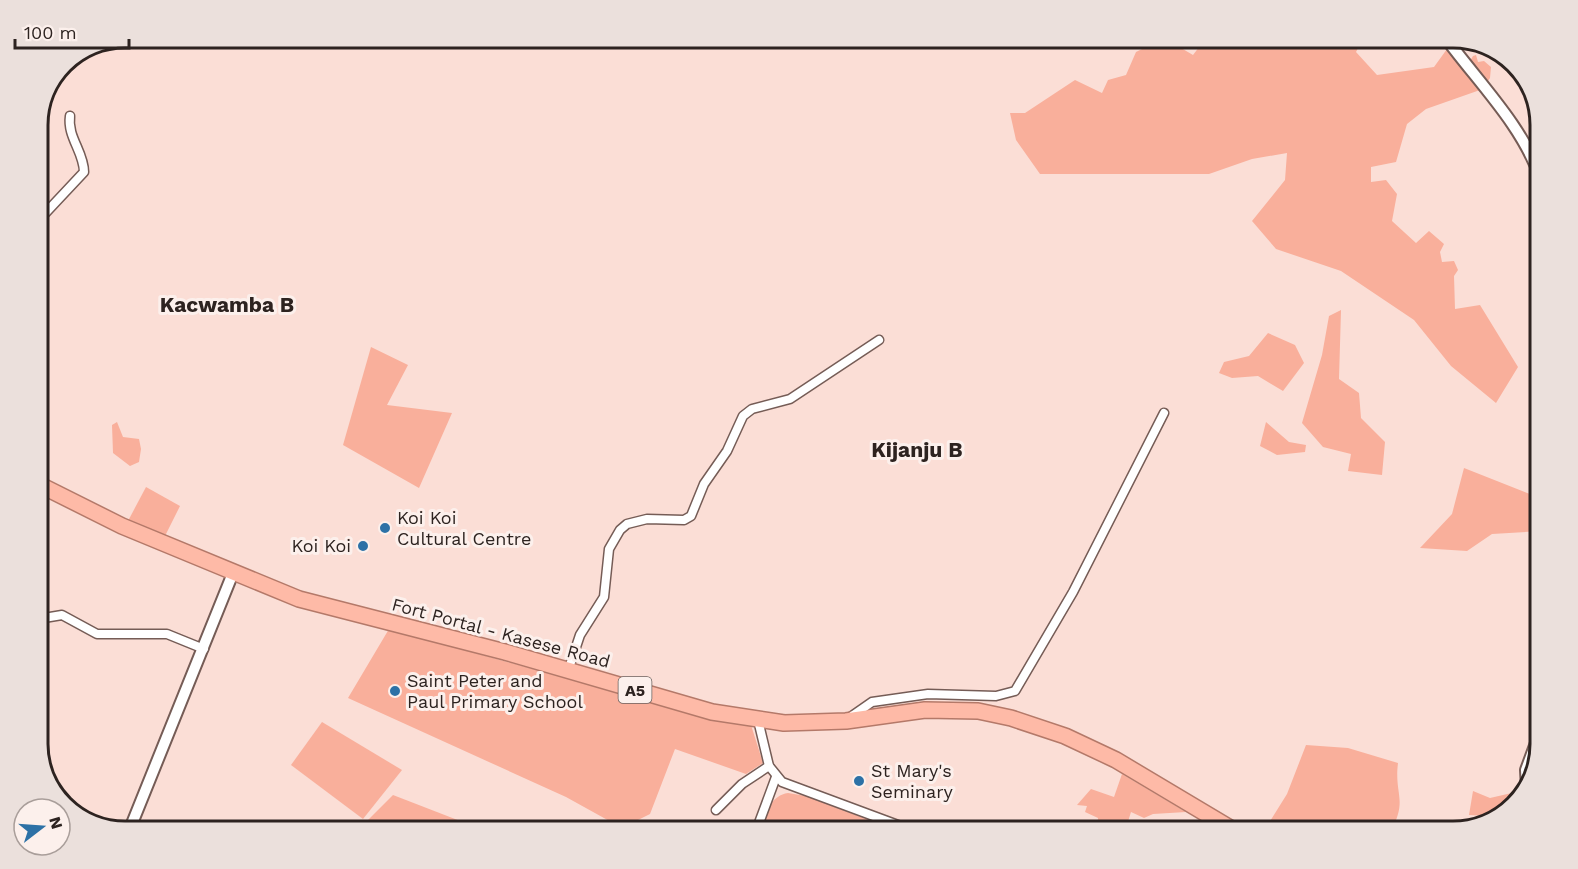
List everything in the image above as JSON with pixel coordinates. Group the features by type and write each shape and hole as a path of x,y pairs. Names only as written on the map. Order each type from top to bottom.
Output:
{"highway":[{"name":"Fort Portal - Kasese Road","path":"48,489 122,526 299,599 712,712 758,720 795,723 846,721 925,710 978,711 1011,718 1065,736 1116,760 1218,821"}],"street":[{"path":"1453,48 1519,135 1530,154"},
{"path":"48,210 84,172 84,163 70,132 70,116"},
{"path":"568,671 580,635 604,597 609,549 620,531 636,521 684,520 691,516 704,484 727,451 743,416 752,409 790,399 879,340"},
{"path":"846,721 872,702 928,694 996,696 1015,691 1073,592 1164,413"},
{"path":"133,821 233,573"},
{"path":"48,617 62,615 86,630 106,636 167,634 204,649"},
{"path":"758,720 769,766 776,777 790,786 886,821"},
{"path":"716,810 742,784 769,766"},
{"path":"760,821 776,777"}],"shaded area":[{"path":"1144,48 1181,48 1193,55 1198,48 1358,48 1356,52 1377,75 1434,67 1447,49 1480,90 1426,109 1407,124 1396,162 1371,167 1371,182 1386,180 1397,194 1392,221 1416,243 1429,231 1444,244 1440,252 1442,262 1454,261 1458,270 1454,276 1455,309 1480,305 1518,367 1496,403 1451,366 1414,320 1341,271 1276,249 1252,221 1285,180 1287,153 1252,159 1209,174 1040,174 1016,140 1010,113 1025,113 1075,80 1102,93 1108,80 1126,75 1136,52"},
{"path":"1476,55 1478,62 1484,61 1491,67 1490,78 1484,87 1467,66"},
{"path":"1341,310 1339,379 1359,393 1361,418 1385,442 1382,475 1348,471 1351,454 1323,447 1302,423 1322,355 1329,316"},
{"path":"1268,333 1295,345 1304,363 1283,391 1258,376 1232,378 1219,373 1224,362 1249,356"},
{"path":"371,347 408,365 387,405 452,413 419,488 343,445"},
{"path":"117,422 123,437 139,439 141,449 139,462 130,466 113,453 112,425"},
{"path":"1266,422 1289,442 1306,445 1305,452 1277,455 1260,446"},
{"path":"1464,468 1530,494 1530,532 1492,534 1467,551 1420,548 1452,514"},
{"path":"146,487 180,506 164,538 128,521"},
{"path":"389,629 630,696 751,725 763,763 746,774 675,749 650,814 636,821 609,821 566,797 348,698"},
{"path":"322,722 402,770 363,819 291,765"},
{"path":"1306,745 1348,748 1398,763 1400,804 1396,821 1270,821 1287,794"},
{"path":"1122,774 1186,812 1153,814 1144,818 1131,812 1128,821 1098,821 1098,818 1085,812 1087,806 1077,805 1091,789 1114,797"},
{"path":"1473,791 1490,798 1513,793 1491,811 1480,816 1469,815"},
{"path":"788,793 806,796 871,821 763,821 772,802"},
{"path":"393,795 460,821 367,821"}],"place":[{"name":"Koi Koi Cultural Centre","path":"385,528"},
{"name":"Koi Koi","path":"363,546"},
{"name":"Saint Peter and Paul Primary School","path":"395,691"},
{"name":"St Mary's Seminary","path":"859,781"}],"district":[{"name":"Kacwamba B","path":"227,305"},
{"name":"Kijanju B","path":"917,450"}]}
